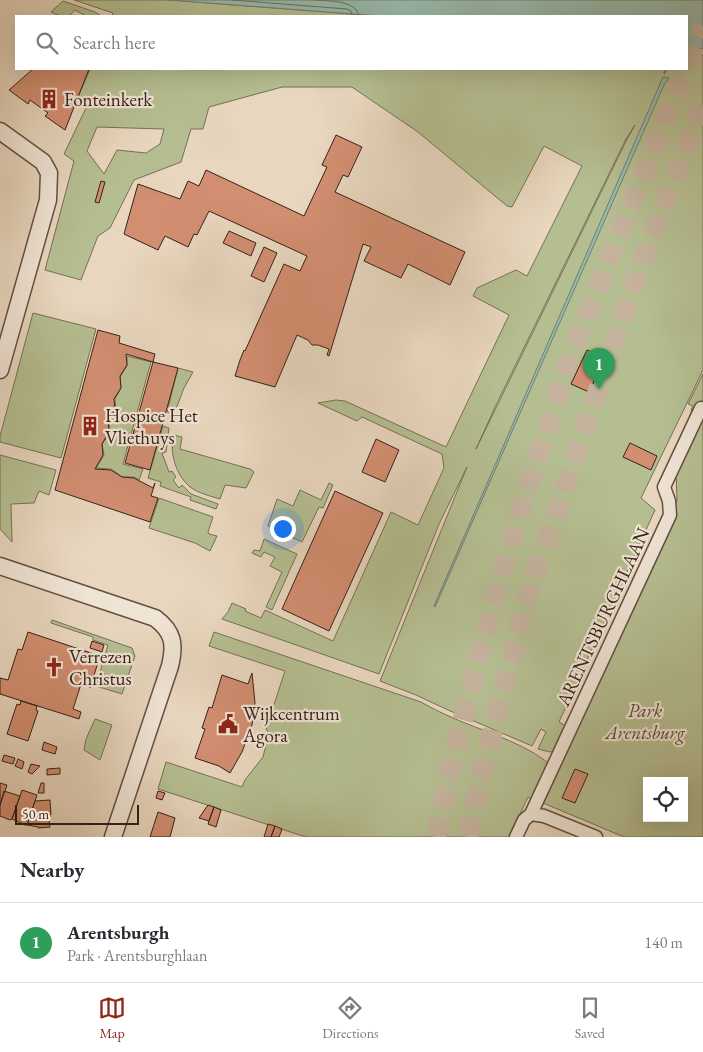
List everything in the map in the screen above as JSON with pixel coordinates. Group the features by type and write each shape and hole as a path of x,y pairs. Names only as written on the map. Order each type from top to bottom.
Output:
{"street":[{"path":"0,131 44,162 49,173 48,200 0,370"},
{"name":"ARENTSBURGHLAAN","path":"516,837 524,820 531,814 670,515 669,501 664,488 701,408"},
{"path":"0,566 155,618 163,624 172,639 173,651 170,666 113,837"},
{"path":"531,814 544,816 596,837"}],"green space":[{"path":"74,0 169,0 366,15 112,15 113,13"},
{"path":"63,1 100,15 84,15 75,10 70,15 58,15 51,12"},
{"path":"688,52 703,55 703,370 641,498 655,510 559,722 566,726 554,751 538,749 546,732 541,729 532,746 380,681 467,467 439,524 379,674 222,619 232,603 261,618 265,610 333,641 391,512 418,525 444,468 442,454 362,417 357,421 318,403 336,400 345,401 446,447 509,315 473,296 477,288 516,270 527,276 582,166 544,146 512,207 507,206 418,132 352,87 282,87 209,107 203,129 191,129 181,162 134,180 110,228 98,236 81,280 45,270 74,161 64,154 86,108 79,105 82,99 78,97 90,70 665,70 664,74 667,70 688,70","holes":["635,125 476,449 626,139","97,127 164,129 160,144 146,153 117,150 104,174 87,151"]},
{"path":"33,313 96,329 61,458 0,442"},
{"path":"127,356 151,362 123,464 143,469 139,480 134,477 122,477 111,469 96,468 104,455 102,444 110,433 109,421 116,410 115,399 121,388 120,377 127,366"},
{"path":"178,368 193,372 184,388 174,414 167,412"},
{"name":"Park Arentsburg","path":"703,374 703,837 624,837 543,803 667,537 677,499 676,473 701,421 691,410 693,406 688,404"},
{"path":"163,426 169,428 166,452 162,453 169,472 172,471 176,477 173,480 179,488 182,485 191,494 218,504 216,509 190,500 191,497 160,486 161,482 148,478"},
{"path":"173,435 182,437 180,449 250,469 254,472 246,488 225,485 220,499 200,493 190,487 177,470 172,449"},
{"path":"0,455 56,470 49,495 39,491 34,503 11,504 12,542 0,529"},
{"path":"329,483 333,485 323,508 319,507 302,542 268,526 277,499 293,506 300,490 321,500"},
{"path":"159,498 213,517 208,532 217,536 210,551 195,543 149,528"},
{"path":"264,539 297,554 272,610 266,607 282,572 270,566 275,557 264,552 261,557 252,553 254,550 260,551"},
{"path":"52,620 132,648 135,656 122,694 96,686 108,645 93,640 93,637 51,623"},
{"path":"214,632 421,702 453,718 529,750 549,764 531,799 528,797 509,837 306,837 158,789 166,762 242,787 245,780 263,757 269,733 266,729 285,671 209,646"},
{"path":"95,719 112,725 100,760 84,750 86,739"}],"water":[{"path":"169,0 703,0 703,49 689,48 688,50 688,15 366,15"},
{"path":"663,77 669,78 664,85 435,607 434,606"}],"building":[{"name":"Fonteinkerk","path":"32,70 89,70 65,130 45,116 48,113 30,100 28,104 9,90"},
{"path":"336,135 362,147 348,177 343,175 335,192 465,252 450,285 408,264 401,278 364,261 371,247 363,244 329,356 327,355 329,349 312,345 308,340 297,335 275,387 235,376 244,350 284,264 300,271 307,256 209,211 197,235 194,234 188,247 165,236 158,250 124,234 138,184 180,199 188,181 199,186 206,170 304,216 327,167 322,165"},
{"path":"101,181 105,182 99,203 95,202"},
{"path":"229,231 256,243 251,256 223,243"},
{"path":"264,247 277,253 264,282 251,276"},
{"name":"Hospice Het Vliethuys","path":"98,330 120,336 119,343 155,354 153,362 126,354 127,365 120,376 121,388 114,399 115,410 108,421 109,432 102,444 103,455 95,469 111,470 122,477 134,478 153,488 155,483 151,496 158,498 150,522 55,490"},
{"path":"587,350 605,358 589,392 571,384"},
{"path":"153,362 178,368 150,470 125,463"},
{"path":"376,439 399,450 385,482 362,472"},
{"path":"630,443 657,456 651,470 623,457"},
{"path":"335,491 383,513 329,631 282,609"},
{"name":"Verrezen Christus","path":"28,632 100,656 90,688 90,684 82,681 73,709 81,712 79,719 0,694 0,678 8,680 18,649 22,650"},
{"path":"92,641 104,645 102,652 90,648"},
{"name":"Wijkcentrum Agora","path":"252,673 255,703 252,725 242,752 230,773 219,766 195,758 205,729 202,728 209,707 212,708 222,675 248,684"},
{"path":"21,701 37,706 36,710 38,711 28,741 7,734 17,704 20,705"},
{"path":"44,742 57,747 55,754 42,750"},
{"path":"4,755 15,758 13,764 2,761"},
{"path":"18,759 24,762 22,769 15,766"},
{"path":"31,764 40,766 32,774 28,772"},
{"path":"60,768 60,774 47,775 47,769"},
{"path":"575,769 588,774 575,803 562,798"},
{"path":"0,783 7,785 0,805"},
{"path":"41,783 44,783 44,793 38,793"},
{"path":"22,790 37,795 27,825 12,819"},
{"path":"4,791 20,796 10,820 0,816 0,805"},
{"path":"158,791 165,793 162,800 156,798"},
{"path":"50,800 51,815 48,814 50,827 38,828 27,825 35,801"},
{"path":"208,805 214,807 209,821 199,818"},
{"path":"214,807 221,810 216,827 208,824"},
{"path":"158,812 175,818 170,837 150,837"},
{"path":"268,824 275,826 271,837 264,837"},
{"path":"275,826 282,829 279,837 271,837"}],"tunnel":[{"path":"688,63 703,26"},
{"path":"436,837 454,754 483,641 510,545 566,368 685,70"},
{"path":"468,837 477,791 527,599 643,259 703,104"}],"place":[{"name":"Fonteinkerk","path":"49,99"},
{"name":"Arentsburgh","path":"599,389"},
{"name":"Hospice Het Vliethuys","path":"90,426"},
{"name":"Verrezen Christus","path":"54,667"},
{"name":"Wijkcentrum Agora","path":"228,724"}]}
